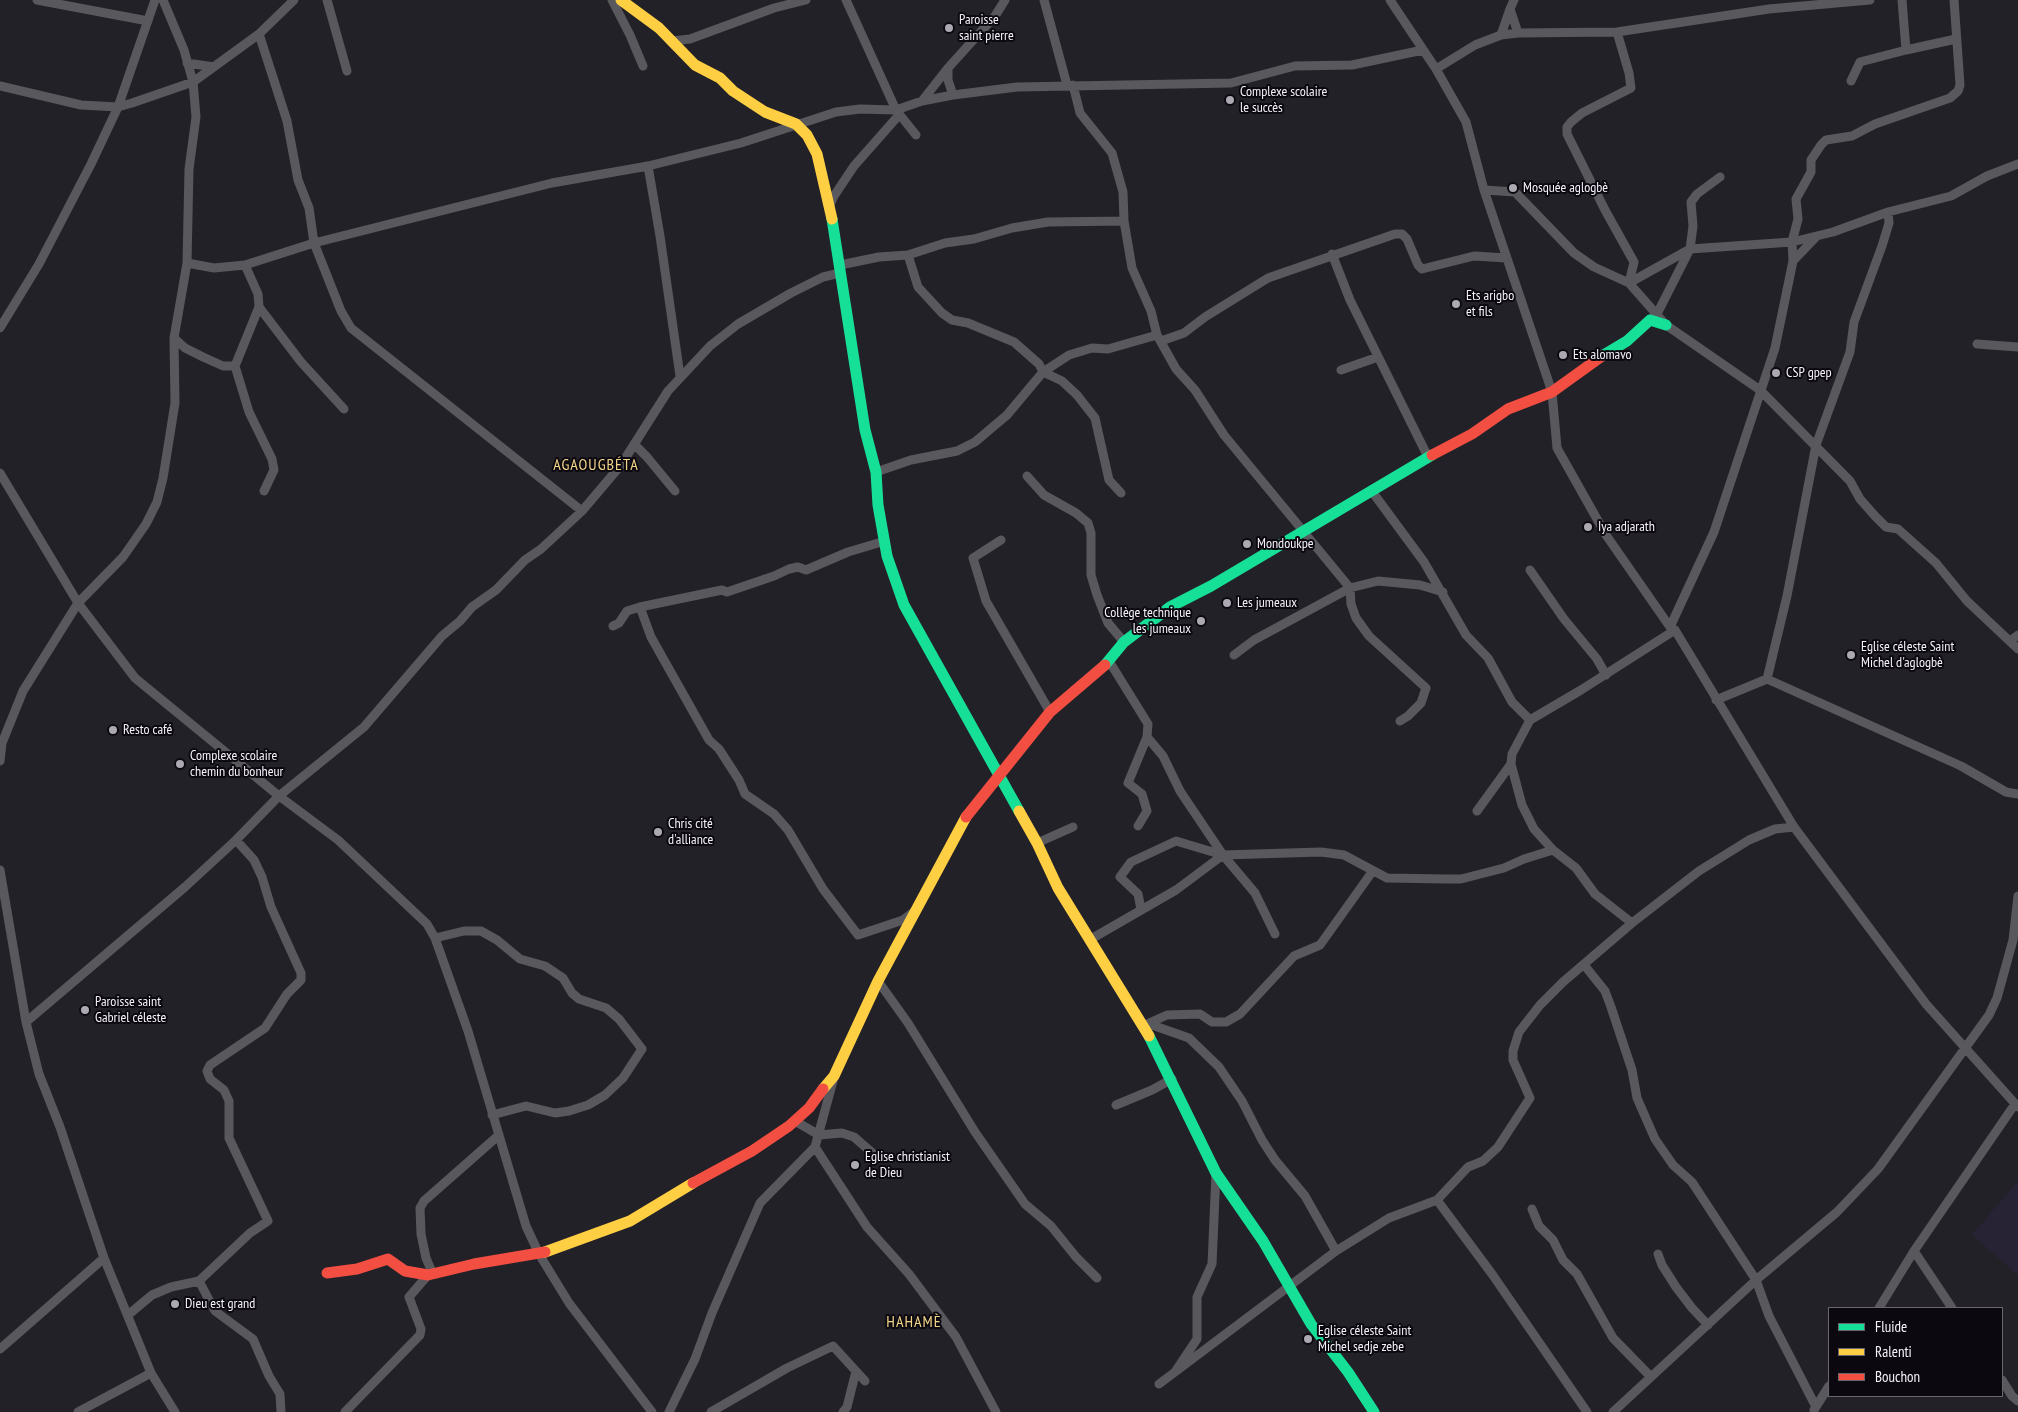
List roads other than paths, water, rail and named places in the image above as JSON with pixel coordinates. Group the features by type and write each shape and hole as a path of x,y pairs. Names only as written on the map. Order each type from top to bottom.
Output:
{"street":[{"path":"37,0 148,21"},
{"path":"0,328 39,264 118,108 155,0"},
{"path":"0,761 1,744 23,691 78,603 123,557 146,524 157,502 174,403 174,338 187,263 189,170 196,117 193,82 188,63 163,0"},
{"path":"0,86 81,104 118,108 193,82 259,34 294,0"},
{"path":"326,0 347,71"},
{"path":"612,0 643,66"},
{"path":"621,0 659,28 695,65 720,78 752,104 796,124 806,134 816,154 830,206 865,430 876,472 878,505 885,542 904,605 964,716 1038,843 1058,888 1146,1024 1216,1173 1240,1206 1311,1324 1348,1372 1374,1412"},
{"path":"672,41 690,39 774,8 806,0"},
{"path":"846,0 898,113 916,135"},
{"path":"922,101 948,68 995,16 1006,0"},
{"path":"1044,0 1080,113 1112,153 1123,192 1124,221 1132,268 1151,312 1159,338 1176,369 1195,390 1224,435 1350,588 1356,618 1369,636 1426,688 1421,703 1408,716 1400,720"},
{"path":"1390,0 1436,69 1466,122 1484,190 1552,392 1557,448 1606,535 1672,629 1794,827 1892,961 1943,1025 2017,1106 1914,1251 1880,1307"},
{"path":"1501,35 1514,0"},
{"path":"1765,0 1769,9"},
{"path":"1436,69 1474,45 1501,35 1518,33 1617,32 1769,9 1870,0"},
{"path":"1902,0 1906,50"},
{"path":"1477,811 1510,764 1512,754 1530,720 1606,674 1672,629 1714,532 1775,348 1793,261 1792,242 1798,219 1796,199 1811,172 1811,160 1826,140 1852,136 1875,124 1955,95 1960,86 1954,0"},
{"path":"1510,9 1518,33"},
{"path":"1617,32 1629,72 1631,88 1582,113 1571,122 1567,134 1604,210 1634,262 1629,283"},
{"path":"259,34 287,121 298,180 309,208 314,243 341,311 351,328 582,510"},
{"path":"1851,81 1860,62 1956,39"},
{"path":"830,206 834,196 854,166 898,113 922,101 953,94 1001,89 1070,85 1231,83 1295,66 1352,65 1423,50"},
{"path":"188,63 214,67"},
{"path":"948,68 948,80 953,94"},
{"path":"187,263 214,268 245,265 314,243 552,183 648,166 741,143 796,124 844,111 882,109 898,113"},
{"path":"1629,283 1690,248 1718,248 1792,242 1817,236 1888,212 1951,196 1987,176 2018,164"},
{"path":"648,166 680,376"},
{"path":"327,1274 356,1269 388,1259 405,1271 430,1274 539,1254 630,1221 679,1190 752,1150 795,1121 824,1091 834,1076 878,982 938,873 964,820 1050,712 1109,661 1124,642 1170,607 1211,586 1370,490 1472,434 1508,409 1552,392 1588,364 1627,341 1653,318 1690,248 1693,226 1691,202 1697,194 1720,177"},
{"path":"1484,190 1515,192 1574,253 1594,267 1629,283 1653,318 1760,390 1850,481 1860,499 1875,516 1886,527 1898,529 1916,544 1944,571 1966,601 2018,649"},
{"path":"1767,679 1787,596 1816,445 1850,352 1854,322 1882,246 1889,223 1888,212"},
{"path":"26,1022 185,887 236,840 279,796 364,727 442,636 460,622 472,607 496,590 510,574 582,510 621,465 658,404 680,376 710,346 738,324 823,277 840,269 879,257 908,255 945,243 1048,222 1124,221"},
{"path":"876,472 911,460 957,451 975,442 1007,416 1043,372 1069,355 1092,348 1108,349 1184,333 1205,316 1268,278 1332,254 1395,234 1402,234 1407,238 1418,266 1422,268 1474,256 1507,258"},
{"path":"1793,261 1817,236"},
{"path":"1332,254 1350,300 1428,457"},
{"path":"908,255 918,286 942,313 952,320 968,323 1014,342 1039,364 1043,372 1062,381 1089,409 1095,418 1109,480 1121,492"},
{"path":"245,265 258,294 259,307 235,366 249,412 272,459 274,470 264,491"},
{"path":"259,307 301,362 344,410"},
{"path":"174,338 185,348 203,357 223,366 235,366"},
{"path":"1977,344 2018,347"},
{"path":"1341,370 1378,356"},
{"path":"634,444 675,491"},
{"path":"0,472 78,603 135,678 279,796 338,840 427,924 434,938 468,1031 526,1226 539,1254 569,1303 652,1412"},
{"path":"1026,476 1044,496 1076,513 1088,523 1091,533 1091,575 1096,595 1108,623 1124,642"},
{"path":"1370,490 1424,562 1443,592 1466,635 1488,658 1512,702 1530,720"},
{"path":"1001,540 973,558 986,601 1050,712"},
{"path":"613,626 619,623 628,612 640,607 722,590 727,592 774,576 788,568 798,567 806,570 832,561 848,552 885,542"},
{"path":"1530,570 1564,619 1597,659 1606,674"},
{"path":"1234,655 1254,640 1350,588 1378,581 1420,585 1443,592"},
{"path":"640,607 651,637 708,740 719,749 745,794 774,814 788,830 823,889 858,935 903,920 917,910"},
{"path":"2010,641 2018,635"},
{"path":"1109,661 1148,724 1147,737 1128,784 1142,794 1147,811 1138,826"},
{"path":"1716,700 1767,679 1823,702 1890,733 1904,742 1961,766 2006,792 2018,794"},
{"path":"1147,737 1163,756 1180,791 1223,855 1255,893 1275,934"},
{"path":"1510,764 1522,806 1534,829 1553,850 1576,868 1595,894 1632,923"},
{"path":"1038,843 1073,827"},
{"path":"1159,1384 1336,1251 1389,1218 1437,1200 1468,1167 1483,1161 1494,1152 1529,1101 1530,1095 1513,1060 1513,1051 1519,1032 1540,1005 1632,923 1681,884 1750,840 1775,829 1794,827"},
{"path":"128,1315 152,1295 171,1287 199,1281 250,1233 268,1220 229,1138 229,1101 224,1090 210,1078 207,1070 210,1065 265,1028 287,994 301,980 301,973 271,907 262,877 254,860 236,840"},
{"path":"1141,909 1138,894 1120,877 1131,862 1176,841 1223,855 1321,852 1344,855 1372,872 1398,880 1461,879 1504,868 1524,859 1553,850"},
{"path":"1091,939 1176,890 1223,855"},
{"path":"0,870 2,903 26,1022 39,1074 104,1258 151,1373 175,1412"},
{"path":"1146,1024 1167,1014 1200,1014 1212,1022 1226,1022 1240,1014 1294,956 1320,945 1372,872"},
{"path":"1613,1412 1756,1280 1838,1212 1878,1169 1989,1015 1998,998 2015,942 2018,896"},
{"path":"434,938 464,931 481,931 497,940 520,959 545,966 563,978 572,993 579,999 606,1008 620,1019 642,1048 623,1078 605,1096 588,1105 555,1113 526,1106 492,1115"},
{"path":"1585,966 1605,991 1612,1007 1632,1070 1637,1098 1655,1139 1673,1165 1692,1182 1756,1280 1769,1316 1814,1410"},
{"path":"878,982 908,1023 975,1132 1025,1204 1051,1226 1076,1257 1097,1278"},
{"path":"1146,1024 1189,1038 1219,1066 1242,1100 1262,1140 1275,1160 1305,1196 1336,1251"},
{"path":"669,1412 695,1359 712,1313 760,1203 816,1147 834,1076"},
{"path":"1116,1105 1152,1090 1172,1079"},
{"path":"795,1121 819,1135 842,1132 854,1137 877,1157"},
{"path":"430,1274 421,1234 420,1208 424,1201 499,1135"},
{"path":"816,1147 868,1227 909,1274 956,1337 996,1412"},
{"path":"1175,1372 1197,1339 1198,1297 1212,1264 1216,1173"},
{"path":"1437,1200 1492,1274 1587,1412"},
{"path":"1532,1209 1539,1226 1553,1240 1563,1260 1577,1274 1613,1338 1651,1377"},
{"path":"1914,1251 1951,1307"},
{"path":"1658,1254 1662,1266 1676,1287 1708,1325"},
{"path":"0,1349 104,1258"},
{"path":"345,1412 420,1334 421,1329 409,1297 430,1274"},
{"path":"199,1281 215,1311 253,1339 269,1376 280,1394 281,1412"},
{"path":"711,1412 787,1368 833,1346 865,1381"},
{"path":"843,1412 847,1407 856,1371"},
{"path":"78,1412 151,1373"},
{"path":"2003,1382 2012,1396 2018,1401"},
{"path":"1814,1410 1828,1388"}],"place":[{"name":"Paroisse saint pierre","path":"949,28"},
{"name":"Complexe scolaire le succès","path":"1230,100"},
{"name":"Mosquée aglogbè","path":"1513,188"},
{"name":"Ets arigbo et fils","path":"1456,304"},
{"name":"Ets alomavo","path":"1563,355"},
{"name":"CSP gpep","path":"1776,373"},
{"name":"Iya adjarath","path":"1588,527"},
{"name":"Mondoukpe","path":"1247,544"},
{"name":"Les jumeaux","path":"1227,603"},
{"name":"Collège technique les jumeaux","path":"1201,621"},
{"name":"Eglise céleste Saint Michel d'aglogbè","path":"1851,655"},
{"name":"Resto café","path":"113,730"},
{"name":"Complexe scolaire chemin du bonheur","path":"180,764"},
{"name":"Chris cité d'alliance","path":"658,832"},
{"name":"Paroisse saint Gabriel céleste","path":"85,1010"},
{"name":"Eglise christianist de Dieu","path":"855,1165"},
{"name":"Dieu est grand","path":"175,1304"},
{"name":"Eglise céleste Saint Michel sedje zebe","path":"1308,1339"}],"district":[{"name":"AGAOUGBÉTA","path":"596,465"},
{"name":"HAHAMÈ","path":"914,1322"}]}
